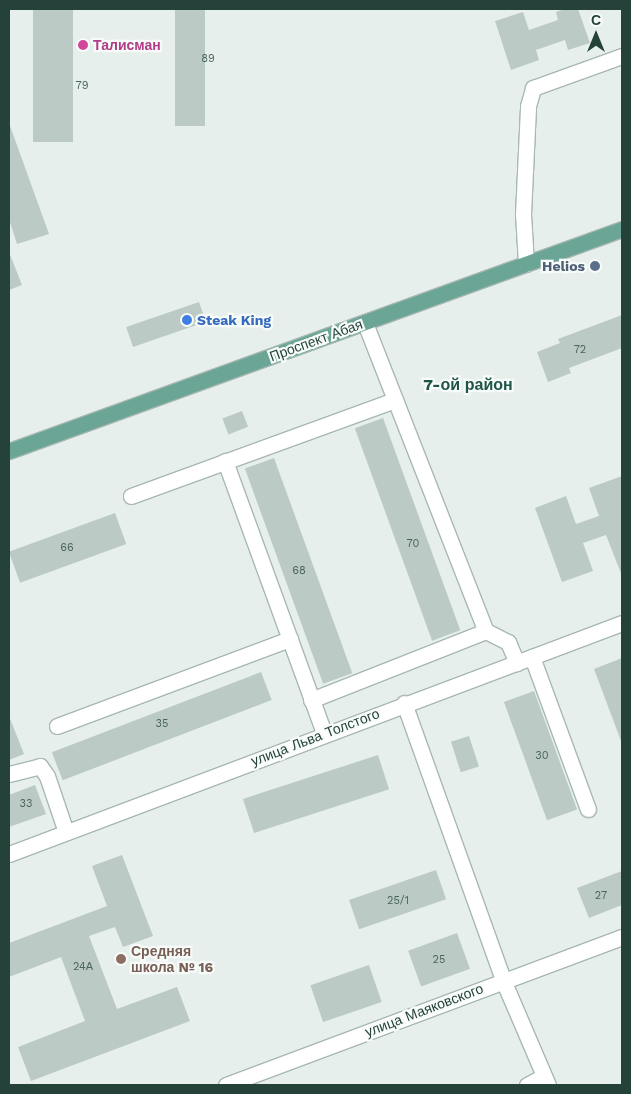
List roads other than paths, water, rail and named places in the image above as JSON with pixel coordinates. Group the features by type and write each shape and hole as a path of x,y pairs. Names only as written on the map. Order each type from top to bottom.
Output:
{"main road":[{"name":"Проспект Абая","path":"9,451 622,229"}],"street":[{"path":"526,264 523,214 528,106 533,88 622,56"},
{"path":"365,323 486,631 508,642 517,662"},
{"path":"131,496 395,400"},
{"path":"225,461 324,734"},
{"name":"улица Льва Толстого","path":"9,854 404,703 622,623"},
{"path":"312,700 486,631"},
{"path":"57,726 290,639"},
{"path":"532,657 588,809"},
{"path":"404,703 503,980 546,1081 527,1085"},
{"path":"9,774 40,766 47,776 66,832"},
{"name":"улица Маяковского","path":"226,1085 622,937"}],"place":[{"name":"Талисман","path":"83,45"},
{"name":"Helios","path":"595,266"},
{"name":"Steak King","path":"187,320"},
{"name":"Средняя школа № 16","path":"121,959"}],"district":[{"name":"7-ой район","path":"468,385"}]}
